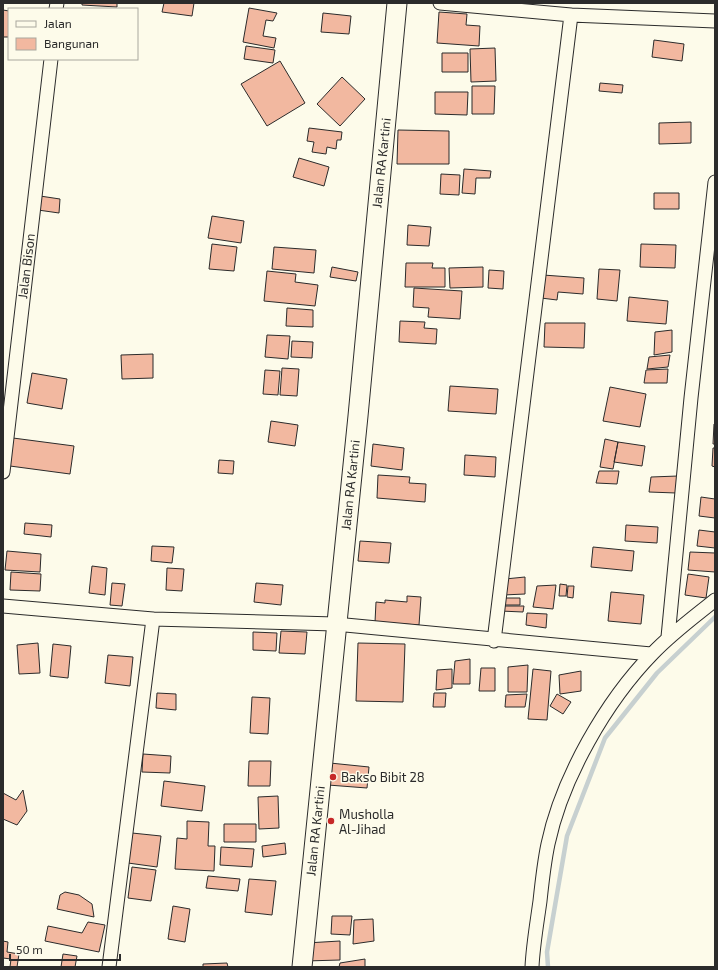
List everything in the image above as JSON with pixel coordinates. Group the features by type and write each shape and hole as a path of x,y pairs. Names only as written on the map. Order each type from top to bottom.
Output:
{"main road":[{"name":"Jalan RA Kartini","path":"302,967 335,624 358,416 397,3"}],"street":[{"path":"440,3 571,15 715,21"},
{"path":"494,641 571,15"},
{"name":"Jalan Bison","path":"3,472 50,60"},
{"path":"668,637 715,182"},
{"path":"532,967 532,948 548,844 566,788 586,745 609,707 651,654 668,637 715,600"},
{"path":"3,606 153,619 335,624 494,641 651,654"},
{"path":"109,967 153,619"}],"building":[{"path":"82,3 117,3 117,7 82,5"},
{"path":"164,3 194,3 192,16 162,12"},
{"path":"249,8 277,13 273,21 266,20 263,36 276,38 274,48 243,42"},
{"path":"3,10 8,11 8,37 3,37"},
{"path":"439,12 467,14 466,25 480,26 479,46 437,43"},
{"path":"323,13 351,16 349,34 321,32"},
{"path":"654,40 684,44 682,61 652,57"},
{"path":"246,46 275,50 273,63 244,59"},
{"path":"495,48 496,81 471,82 470,49"},
{"path":"442,53 468,53 468,72 442,72"},
{"path":"280,61 305,103 267,126 241,84"},
{"path":"342,77 365,99 340,126 317,104"},
{"path":"600,83 623,85 622,93 599,91"},
{"path":"472,86 495,86 494,114 472,114"},
{"path":"435,92 468,92 467,115 435,114"},
{"path":"691,122 691,143 659,144 659,123"},
{"path":"309,128 342,132 341,140 337,140 336,149 327,147 326,154 312,152 314,142 307,141"},
{"path":"398,130 449,131 449,164 397,164"},
{"path":"299,158 329,167 324,186 293,177"},
{"path":"464,169 491,171 490,178 476,178 475,194 462,193"},
{"path":"441,174 460,175 459,195 440,194"},
{"path":"654,193 679,193 679,209 654,209"},
{"path":"40,196 60,199 59,213 38,210"},
{"path":"212,216 244,221 241,243 208,238"},
{"path":"408,225 431,227 429,246 407,245"},
{"path":"212,244 237,247 234,271 209,269"},
{"path":"641,244 676,245 675,268 640,267"},
{"path":"274,247 316,250 314,273 272,269"},
{"path":"406,263 433,263 432,268 445,268 445,287 405,287"},
{"path":"332,267 358,272 356,281 330,277"},
{"path":"483,267 483,287 450,288 449,268"},
{"path":"599,269 620,270 617,301 597,299"},
{"path":"489,270 504,271 503,289 488,288"},
{"path":"267,271 296,274 295,282 318,285 315,306 264,301"},
{"path":"543,275 584,278 583,294 558,292 557,300 541,298"},
{"path":"414,288 462,291 460,319 428,317 429,308 413,307"},
{"path":"629,297 668,301 666,324 627,321"},
{"path":"287,308 313,310 313,327 286,326"},
{"path":"400,321 425,322 424,328 437,329 436,344 399,342"},
{"path":"545,323 585,323 584,348 544,347"},
{"path":"672,330 672,352 654,355 655,332"},
{"path":"267,335 290,336 288,359 265,357"},
{"path":"292,341 313,342 312,358 291,357"},
{"path":"153,354 153,378 122,379 121,355"},
{"path":"670,355 668,367 647,369 649,357"},
{"path":"282,368 299,369 297,396 280,395"},
{"path":"668,369 667,383 644,383 646,370"},
{"path":"265,370 280,371 278,395 263,394"},
{"path":"32,373 67,379 62,409 27,403"},
{"path":"450,386 498,389 496,414 448,411"},
{"path":"610,387 646,394 640,427 603,421"},
{"path":"271,421 298,425 295,446 268,442"},
{"path":"714,424 715,444 713,444"},
{"path":"13,438 74,446 70,474 10,466"},
{"path":"605,439 618,442 613,469 600,467"},
{"path":"618,442 645,446 642,466 614,462"},
{"path":"373,444 404,448 402,470 371,466"},
{"path":"713,448 715,448 715,467 712,466"},
{"path":"465,455 496,457 495,477 464,475"},
{"path":"219,460 234,461 233,474 218,473"},
{"path":"599,471 619,471 617,484 596,483"},
{"path":"378,475 410,477 409,483 426,484 425,502 377,498"},
{"path":"678,476 676,493 649,492 651,477"},
{"path":"701,497 715,499 715,518 699,516"},
{"path":"25,523 52,525 51,537 24,534"},
{"path":"626,525 658,527 657,543 625,541"},
{"path":"699,530 715,532 715,548 697,546"},
{"path":"360,541 391,543 389,563 358,561"},
{"path":"152,546 174,547 172,563 151,561"},
{"path":"593,547 634,551 632,571 591,567"},
{"path":"7,551 41,554 40,572 5,570"},
{"path":"690,552 715,553 715,572 688,570"},
{"path":"92,566 107,568 105,595 89,593"},
{"path":"167,568 184,569 182,591 166,590"},
{"path":"11,572 41,574 40,591 10,590"},
{"path":"688,574 709,577 706,598 685,595"},
{"path":"525,577 525,594 503,595 505,579"},
{"path":"112,583 125,584 122,606 110,605"},
{"path":"256,583 283,585 281,605 254,602"},
{"path":"560,584 567,585 566,596 559,596"},
{"path":"556,585 553,609 533,607 537,586"},
{"path":"568,586 574,586 573,598 567,597"},
{"path":"611,592 644,595 641,624 608,621"},
{"path":"407,596 421,597 419,625 375,622 376,602 385,603 385,600 407,602"},
{"path":"502,598 520,598 520,605 501,605"},
{"path":"500,606 524,606 523,612 500,611"},
{"path":"527,613 547,614 546,628 526,625"},
{"path":"281,631 307,632 305,654 279,653"},
{"path":"253,632 277,633 276,651 253,650"},
{"path":"38,643 40,673 19,674 17,645"},
{"path":"358,643 405,644 403,702 356,701"},
{"path":"53,644 71,646 68,678 50,676"},
{"path":"108,655 133,657 130,686 105,683"},
{"path":"470,659 470,684 453,684 455,661"},
{"path":"528,665 527,692 508,692 508,667"},
{"path":"481,668 495,668 495,691 479,691"},
{"path":"452,669 452,688 436,690 437,670"},
{"path":"533,669 551,671 547,720 528,719"},
{"path":"581,671 581,691 560,694 559,675"},
{"path":"157,693 176,694 176,710 156,708"},
{"path":"434,693 446,693 445,707 433,707"},
{"path":"527,694 525,707 505,707 506,695"},
{"path":"557,694 571,702 563,714 550,706"},
{"path":"252,697 270,698 268,734 250,733"},
{"path":"143,754 171,756 170,773 142,772"},
{"path":"249,761 271,761 270,786 248,786"},
{"path":"330,763 369,767 367,788 328,785"},
{"path":"164,781 205,786 202,811 161,806"},
{"path":"23,790 27,811 17,825 3,819 3,793 16,800"},
{"path":"278,796 279,828 259,829 258,797"},
{"path":"187,821 209,822 208,846 215,846 214,871 175,869 177,838 187,839"},
{"path":"224,824 256,824 256,842 224,842"},
{"path":"132,833 161,836 157,867 128,863"},
{"path":"285,843 286,854 263,857 262,846"},
{"path":"221,847 254,849 252,867 220,865"},
{"path":"132,867 156,870 151,901 128,898"},
{"path":"208,876 240,879 238,891 206,888"},
{"path":"249,879 276,881 272,915 245,912"},
{"path":"65,892 79,895 92,904 94,917 57,909 60,895"},
{"path":"173,906 190,909 185,942 168,939"},
{"path":"332,916 352,916 350,935 331,934"},
{"path":"373,919 374,941 353,944 354,920"},
{"path":"88,922 105,925 99,952 45,941 48,926 82,933"},
{"path":"3,941 8,942 7,952 19,954 17,967 10,967 11,959 3,958"},
{"path":"340,941 340,960 305,961 306,943"},
{"path":"63,954 77,956 75,967 61,967"},
{"path":"365,959 365,967 339,967 340,963"},
{"path":"227,963 228,967 203,967 203,964"}],"waterway":[{"path":"548,967 547,952 567,836 605,738 657,673 715,617"}],"place":[{"name":"Bakso Bibit 28","path":"333,777"},
{"name":"Musholla Al-Jihad","path":"331,821"}]}
